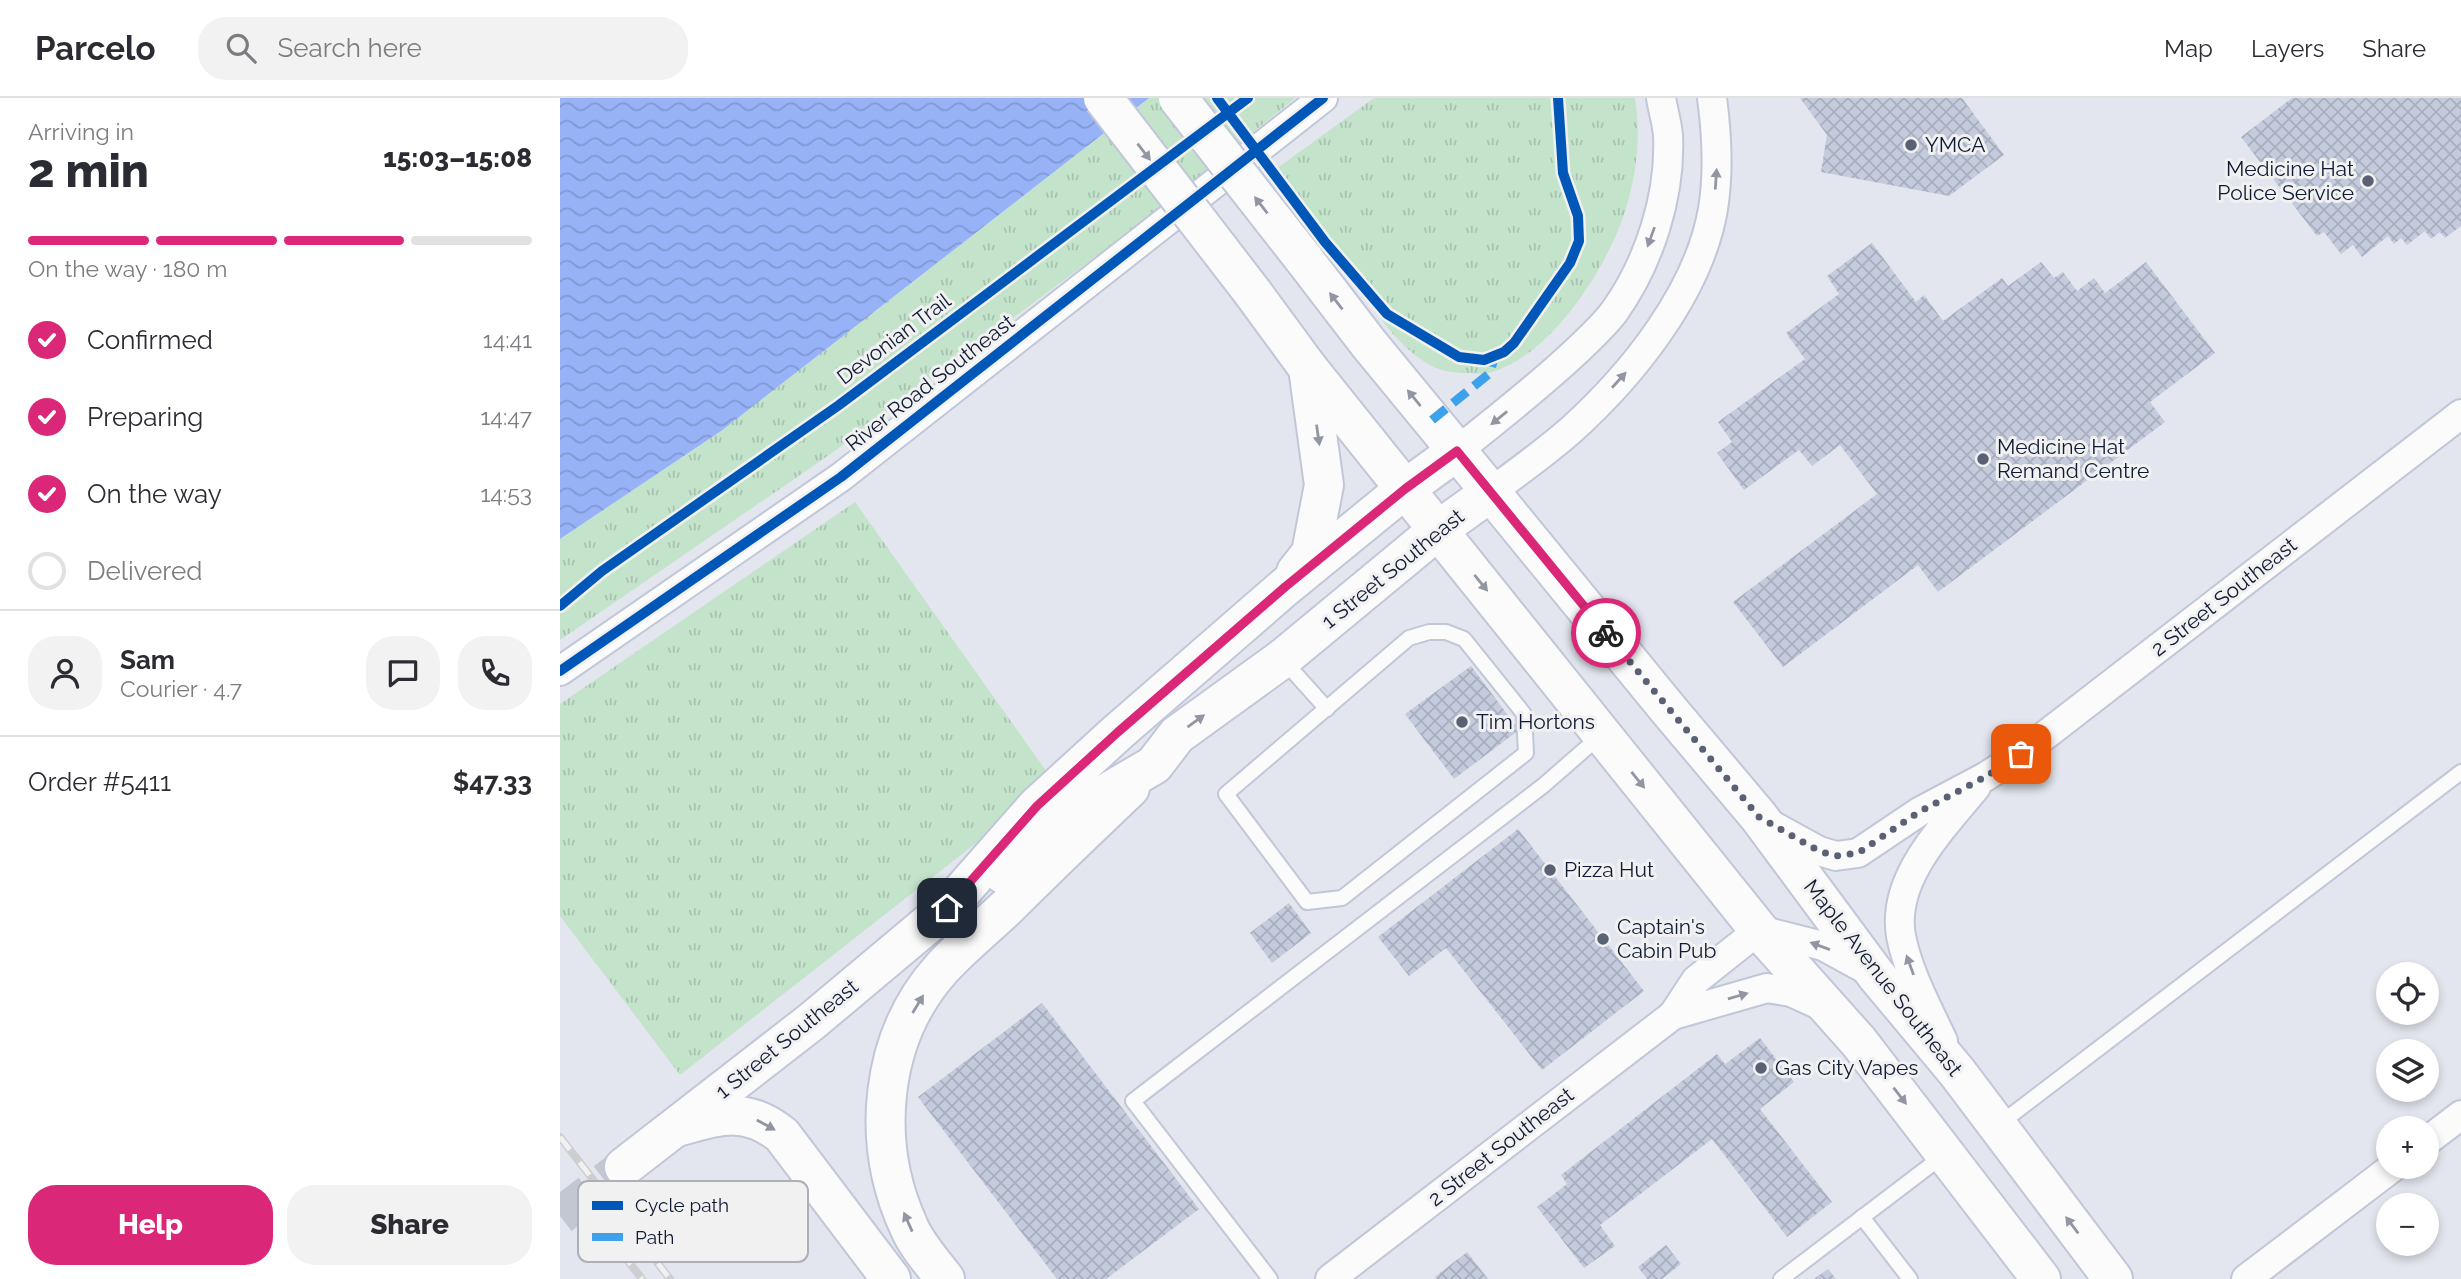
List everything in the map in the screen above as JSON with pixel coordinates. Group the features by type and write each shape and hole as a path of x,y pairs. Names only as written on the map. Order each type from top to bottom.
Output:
{"main road":[{"path":"1103,98 1308,368 1759,930 1858,1042 2041,1279"},
{"name":"Maple Avenue Southeast","path":"1178,98 1369,344 1759,817 1876,975 1957,1072 2113,1279"},
{"path":"1285,587 1311,552 1324,485 1308,368"},
{"name":"1 Street Southeast","path":"624,1167 811,1022 947,908 1037,806 1118,732 1285,587 1405,489 1457,451"},
{"name":"1 Street Southeast","path":"947,908 997,879 1081,808 1154,765 1177,735 1282,659 1438,530 1491,492"},
{"path":"945,1279 910,1230 897,1198 889,1163 886,1096 893,1057 905,1026 942,969 1154,765"},
{"path":"677,1127 717,1116 737,1114 771,1126 782,1135 891,1279"}],"street":[{"name":"1 Street Southeast","path":"1457,451 1541,384 1586,343 1613,314 1630,285 1657,220 1665,179 1668,135 1661,98"},
{"name":"1 Street Southeast","path":"1491,492 1572,429 1612,388 1657,334 1686,285 1713,212 1717,175 1717,132 1712,98"},
{"name":"River Road Southeast","path":"560,671 841,477 1321,102"},
{"name":"2 Street Southeast","path":"1759,817 1819,851 1836,856 1858,853 1919,812 1985,777 2021,754 2461,414"},
{"name":"2 Street Southeast","path":"1957,1072 1907,957 1901,933 1902,900 1916,865 1985,777"},
{"name":"2 Street Southeast","path":"1330,1279 1673,1015 1696,980 1759,930"},
{"path":"1759,930 1823,946 1876,975"},
{"name":"2 Street Southeast","path":"1673,1015 1767,988 1791,992 1825,1008 1858,1042"},
{"path":"2439,1132 2461,1115"},
{"path":"2246,1279 2377,1179"}],"lane":[{"path":"1429,632 1446,632 1464,639 1524,714 1526,753 1342,898 1307,902 1226,794 1327,709 1409,638 1429,632"},
{"path":"1282,659 1327,709"},
{"path":"1270,1279 1133,1101 1544,785 1602,734"},
{"path":"1997,1126 2461,772"},
{"path":"1781,1279 1945,1154"},
{"path":"1862,1217 1910,1279"}],"green space":[{"path":"1149,98 1295,98 1162,207 832,453 560,640 560,539 721,431"},
{"path":"1374,98 1635,98 1638,140 1635,167 1618,231 1592,280 1575,305 1536,347 1514,362 1489,373 1461,373 1438,369 1417,356 1383,322 1276,169"},
{"path":"855,502 1054,782 680,1075 560,916 560,704"}],"water":[{"path":"560,98 1149,98 721,431 560,539"}],"building":[{"name":"YMCA","path":"1800,98 1962,98 2004,155 1949,196 1821,172 1827,135"},
{"name":"Medicine Hat Police Service","path":"2292,98 2461,98 2461,226 2445,238 2440,232 2431,239 2425,231 2407,245 2401,238 2394,244 2388,236 2362,257 2353,245 2341,254 2324,232 2317,236 2241,137"},
{"name":"Medicine Hat Remand Centre","path":"1872,243 1916,302 1924,295 1943,321 2002,278 2008,286 2041,262 2054,278 2063,272 2077,291 2094,278 2105,293 2146,262 2215,353 2150,402 2165,422 1938,592 1918,565 1783,667 1733,602 1877,494 1840,445 1812,466 1799,450 1744,490 1717,453 1732,442 1718,422 1805,359 1786,333 1839,294 1827,276"},
{"name":"Tim Hortons","path":"1471,666 1519,730 1454,779 1405,714"},
{"path":"1518,829 1644,991 1542,1070 1446,948 1409,976 1378,937"},
{"path":"1289,903 1311,933 1272,963 1250,933"},
{"path":"1042,1003 1199,1209 1106,1279 1057,1279 918,1097"},
{"path":"1760,1038 1794,1082 1760,1109 1832,1202 1787,1237 1712,1139 1600,1225 1615,1246 1584,1268 1537,1207 1567,1184 1561,1175 1717,1054 1725,1064"},
{"path":"1666,1245 1681,1264 1662,1279 1647,1279 1638,1267"},
{"path":"1467,1252 1488,1279 1435,1277"},
{"path":"1828,1269 1836,1279 1814,1279"}],"tunnel":[{"path":"606,1181 624,1167"},
{"path":"560,1216 578,1202"}],"railway":[{"path":"560,1137 594,1181"},
{"path":"629,1262 642,1279"},
{"path":"657,1262 670,1279"}],"marked path":[{"path":"1432,420 1490,373 1494,358"}],"cycle path":[{"path":"1217,98 1325,242 1387,314 1459,357 1484,360 1504,352 1514,343 1570,263 1579,241 1578,216 1563,173 1558,98"},
{"name":"Devonian Trail","path":"560,606 602,571 839,405 1248,98"},
{"path":"560,671 841,477 1323,98"}],"way so far":[{"path":"1606,633 1759,817 1803,844 1836,856 1858,853 1919,812 1985,777 2021,754"}],"place":[{"name":"YMCA","path":"1911,145"},
{"name":"Medicine Hat Police Service","path":"2368,181"},
{"name":"Medicine Hat Remand Centre","path":"1983,459"},
{"name":"Tim Hortons","path":"1462,722"},
{"name":"Pizza Hut","path":"1550,870"},
{"name":"Captain's Cabin Pub","path":"1603,939"},
{"name":"Gas City Vapes","path":"1761,1068"}],"route":[{"path":"947,908 1037,806 1118,732 1285,587 1405,489 1457,451 1606,633"}]}
